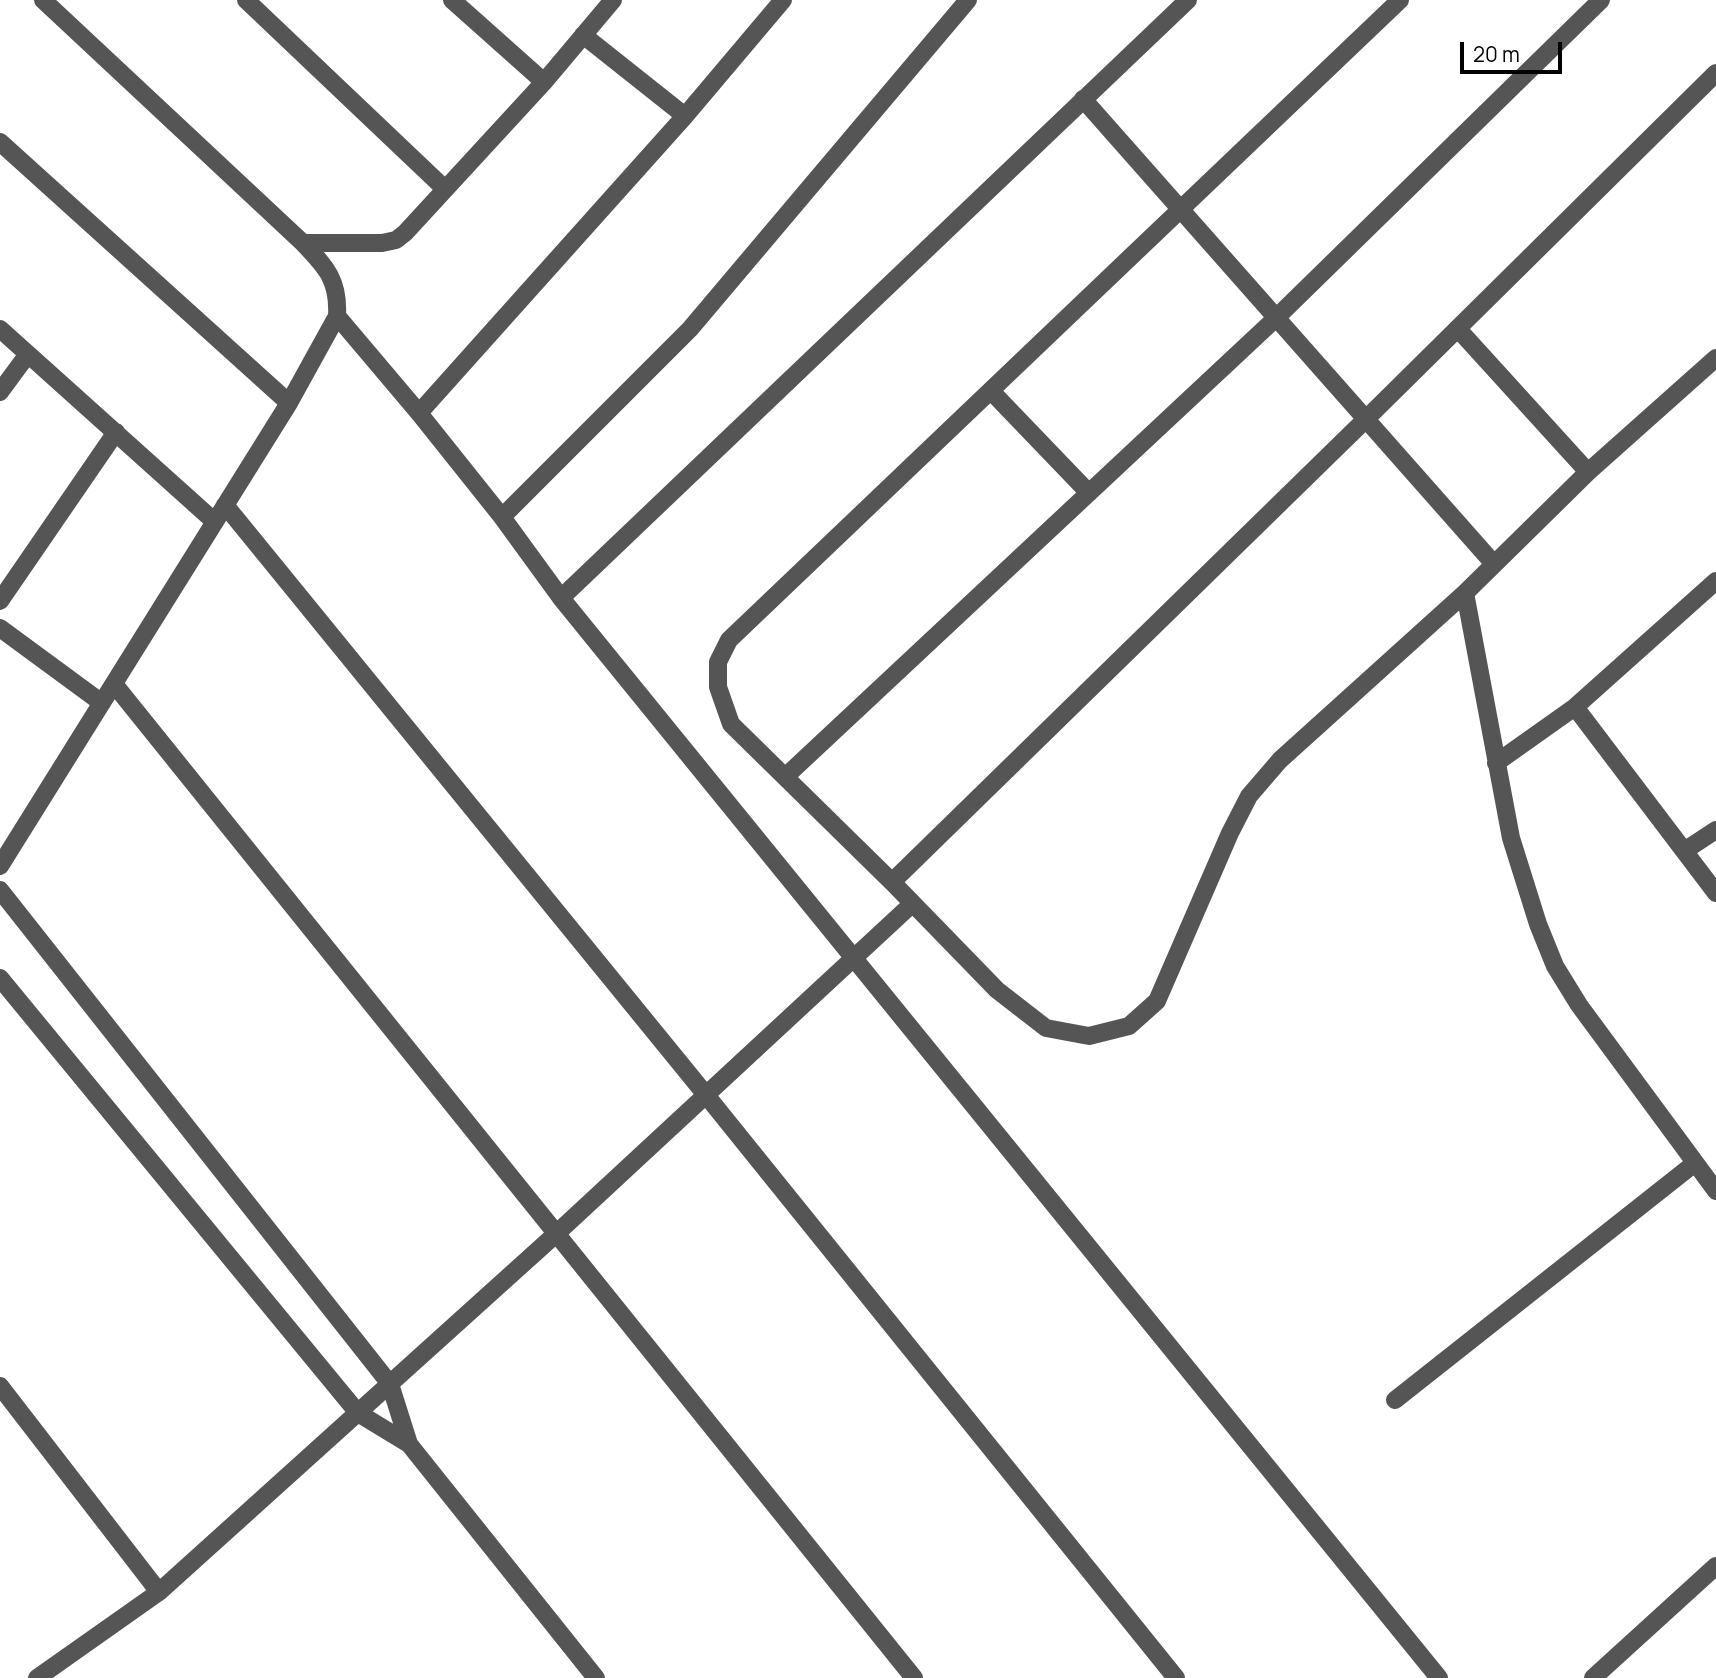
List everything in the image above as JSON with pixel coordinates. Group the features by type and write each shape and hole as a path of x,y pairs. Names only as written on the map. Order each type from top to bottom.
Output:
{"street":[{"path":"0,866 289,403 337,316 338,300 332,280 323,264 303,243 43,0"},
{"path":"246,0 445,188"},
{"path":"452,0 544,82"},
{"path":"303,243 382,243 396,240 405,233 544,82 613,0"},
{"path":"419,413 685,116 783,0"},
{"path":"502,517 690,329 968,0"},
{"path":"561,598 1188,0"},
{"path":"1399,0 729,640 718,662 718,687 731,724 892,882 996,990 1046,1028 1089,1036 1129,1026 1157,1001 1230,833 1249,796 1280,760 1465,593 1588,471 1716,358"},
{"path":"785,777 1276,318 1601,0"},
{"path":"583,35 685,116"},
{"path":"892,882 1716,73"},
{"path":"1083,99 1494,564"},
{"path":"0,142 289,403"},
{"path":"337,316 502,517 561,598 1439,1678"},
{"path":"1458,328 1588,471"},
{"path":"0,329 215,522"},
{"path":"0,392 28,354"},
{"path":"991,391 1089,493"},
{"path":"0,601 116,432"},
{"path":"225,505 1176,1678"},
{"path":"1496,762 1575,707 1716,580"},
{"path":"1465,593 1511,838 1538,924 1555,966 1579,1005 1716,1191"},
{"path":"0,628 103,704"},
{"path":"114,684 914,1678"},
{"path":"1575,707 1716,894"},
{"path":"1684,851 1716,830"},
{"path":"0,890 390,1384 409,1444"},
{"path":"37,1678 159,1592 557,1233 912,904"},
{"path":"0,978 358,1413 409,1444 596,1678"},
{"path":"1395,1400 1695,1163"},
{"path":"0,1386 159,1592"},
{"path":"1593,1678 1716,1566"}]}
